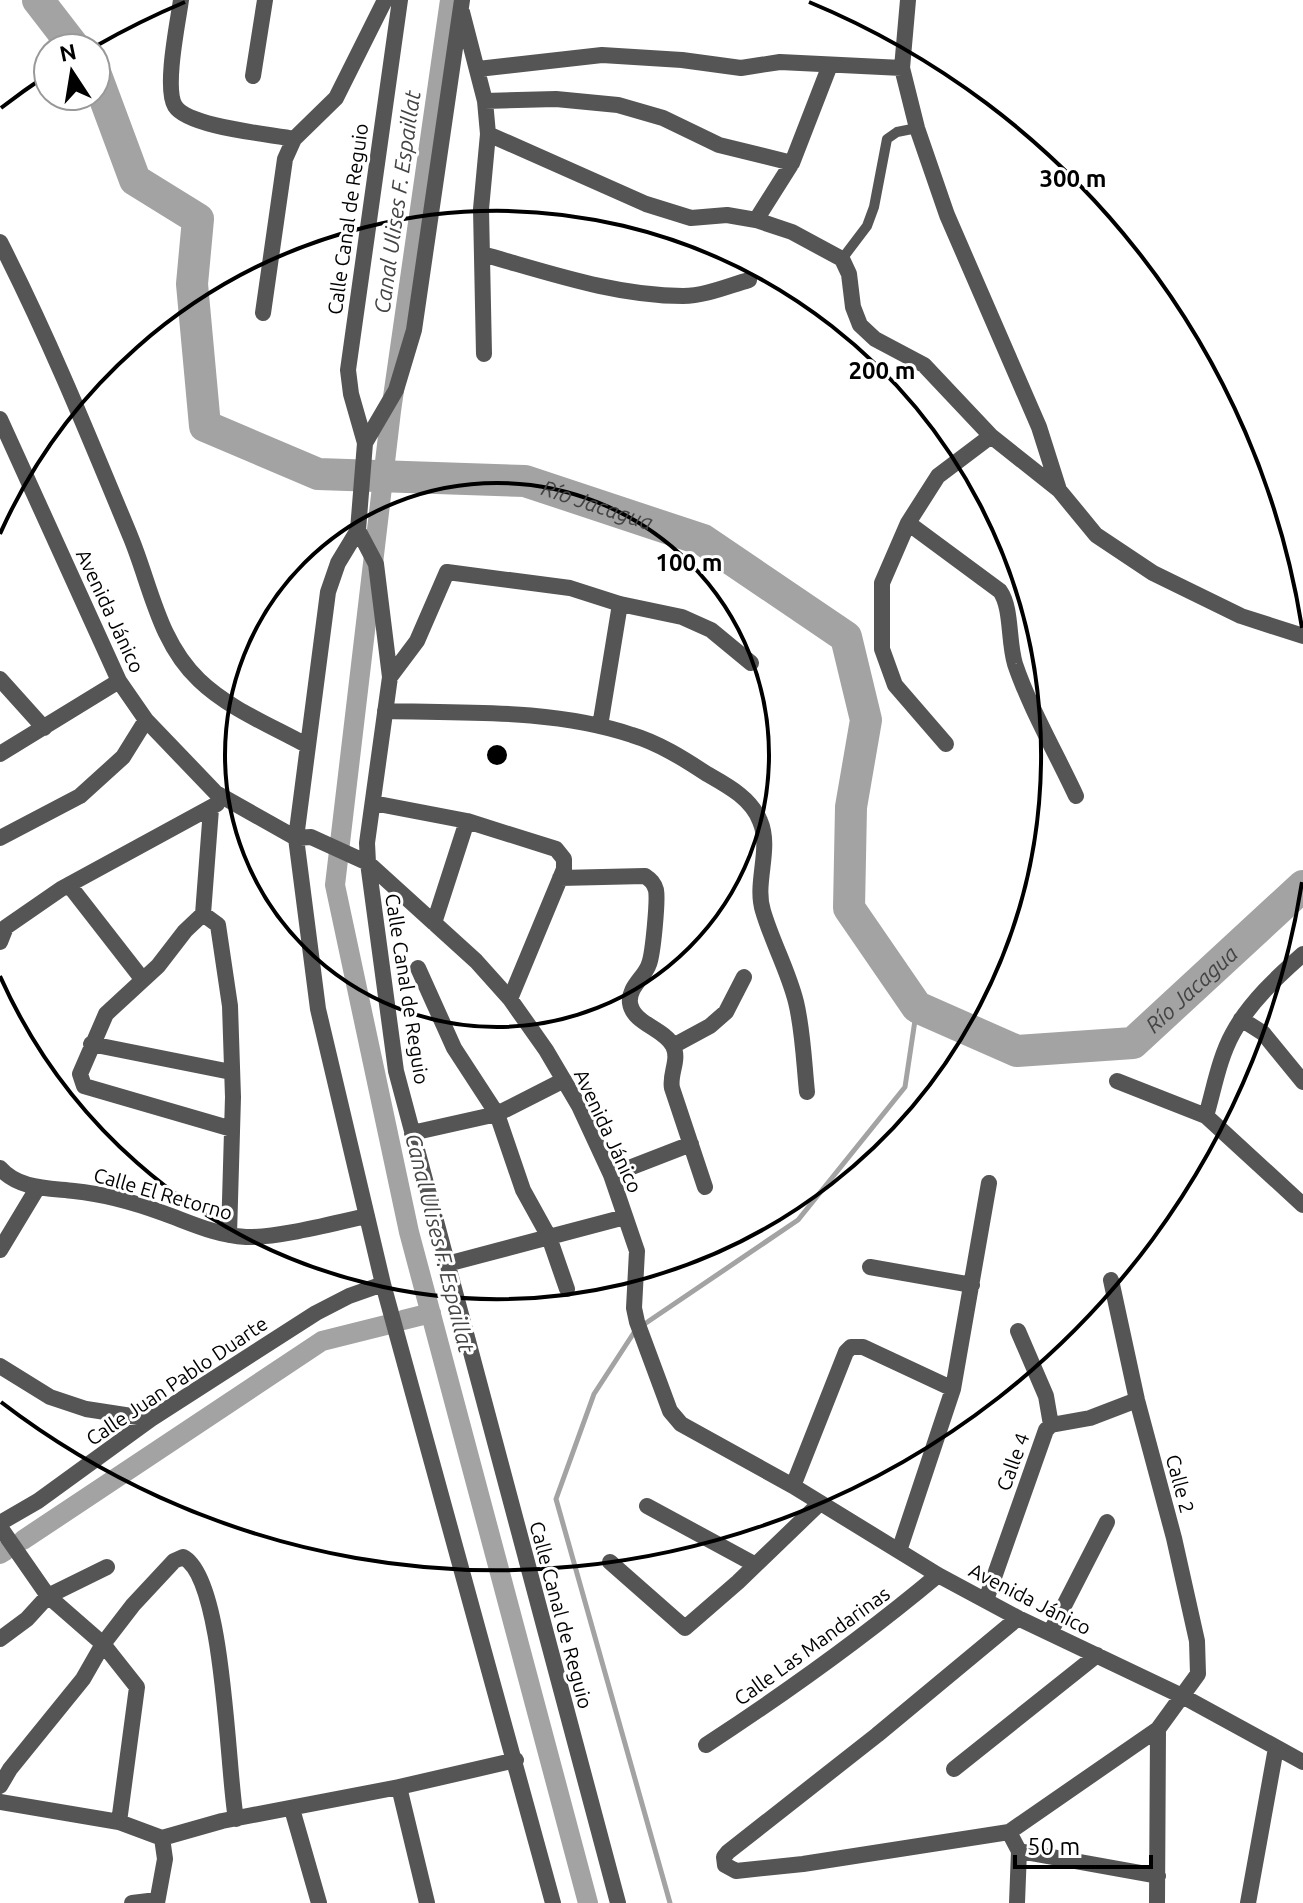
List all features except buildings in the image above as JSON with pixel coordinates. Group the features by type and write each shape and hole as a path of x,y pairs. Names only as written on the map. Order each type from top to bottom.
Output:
{"street":[{"path":"181,0 171,73 171,93 175,106 186,116 204,122 294,139"},
{"path":"253,76 265,0"},
{"path":"263,313 285,159 294,139 336,98 385,0"},
{"name":"Calle Canal de Reguio","path":"400,0 348,370 351,394 365,443 358,530 376,564 390,677 363,860 396,1071 618,1903"},
{"path":"908,0 902,68 917,128 947,215 1039,427 1059,490"},
{"path":"462,3 485,101 488,134 481,209 484,354"},
{"name":"Calle Canal de Reguio","path":"365,443 396,390 414,330 462,3"},
{"path":"478,69 602,55 682,60 741,68 780,62 902,68"},
{"path":"756,220 792,163 830,65"},
{"path":"485,101 556,99 618,105 663,118 719,145 792,163"},
{"path":"488,134 661,209 691,218 727,215 756,220 792,232 842,259 849,274 853,307 860,325 875,339 924,365 991,436 1059,490 1096,535 1153,573 1241,616 1303,636"},
{"path":"0,242 73,400 133,543 172,647 199,681 241,710 308,746"},
{"path":"482,254 576,280 636,292 698,295 749,280"},
{"name":"Avenida Jánico","path":"0,419 119,681 146,720 216,793 218,804 363,860 476,961 510,999 579,1106 611,1175 637,1251 634,1308 640,1330 670,1411 681,1424 793,1486 938,1575 1018,1618 1184,1697 1303,1762"},
{"path":"946,744 895,685 882,649 882,583 908,523 938,476 991,436"},
{"path":"908,523 1000,591 1005,599 1009,641 1016,666 1076,796"},
{"path":"358,530 338,563 328,592 308,746 303,837 318,1009 383,1284 553,1903"},
{"path":"390,677 417,641 447,572 570,588 620,604 682,617 711,630 751,663"},
{"path":"600,726 620,604"},
{"path":"0,679 44,728"},
{"path":"0,754 119,681"},
{"path":"385,711 509,715 600,726 635,735 662,747 751,803 762,824 764,843 761,907 797,1005 807,1092"},
{"path":"0,838 80,796 123,757 146,720"},
{"path":"373,803 467,821 556,849 564,859 560,878 510,999"},
{"path":"2,931 69,885 218,804"},
{"path":"218,804 203,914 143,980 106,1014 80,1074 84,1086 232,1129"},
{"path":"434,923 467,821"},
{"path":"560,878 645,876 655,886 649,965 632,991 630,1003 636,1015 673,1046 676,1056 670,1079 672,1088 705,1187"},
{"path":"69,885 143,980"},
{"path":"203,914 218,925 230,1006 232,1129 229,1235"},
{"path":"1206,1116 1231,1036 1241,1019 1303,954"},
{"path":"418,968 454,1048 497,1114 523,1190 549,1237 567,1289"},
{"path":"673,1046 710,1026 726,1012 744,977"},
{"path":"1241,1019 1263,1033 1303,1082"},
{"path":"91,1044 231,1072"},
{"path":"412,1133 497,1114 564,1080"},
{"path":"1117,1081 1206,1116 1303,1205"},
{"path":"611,1175 691,1144"},
{"name":"Calle El Retorno","path":"0,1168 10,1180 38,1187 82,1191 133,1203 196,1228 229,1235 250,1237 367,1216"},
{"path":"899,1551 953,1389 989,1183"},
{"path":"0,1250 38,1187"},
{"path":"447,1264 625,1217"},
{"path":"870,1267 972,1285"},
{"name":"Calle 2","path":"1009,1832 1158,1729 1198,1674 1197,1641 1174,1538 1137,1400 1111,1280"},
{"name":"Calle Juan Pablo Duarte","path":"0,1525 151,1419 316,1313 349,1296 383,1284"},
{"path":"1018,1331 1046,1396 1051,1425"},
{"path":"793,1486 846,1352 851,1347 863,1347 953,1389"},
{"path":"0,1366 50,1397 86,1409 151,1419"},
{"name":"Calle 4","path":"986,1600 1042,1437 1051,1425 1090,1418 1137,1400"},
{"path":"610,1562 685,1628 819,1504"},
{"path":"647,1506 754,1564"},
{"path":"1050,1633 1107,1522"},
{"path":"0,1525 48,1596 103,1644 137,1687 119,1822"},
{"path":"0,1786 10,1769 83,1679 103,1644 133,1605 174,1561 188,1559 203,1584 219,1654 236,1819"},
{"path":"0,1639 27,1619 48,1596 107,1567"},
{"name":"Calle Las Mandarinas","path":"706,1745 789,1691 873,1630 938,1575"},
{"path":"1017,1903 1019,1851 1009,1832 803,1864 736,1871 725,1865 724,1857 1018,1618"},
{"path":"954,1769 1097,1655"},
{"path":"1157,1903 1158,1729"},
{"path":"1248,1903 1276,1748"},
{"path":"0,1802 119,1822 162,1838 236,1819 516,1760"},
{"path":"399,1787 427,1903"},
{"path":"292,1809 319,1903"},
{"path":"132,1903 157,1902 165,1859 162,1838"},
{"path":"1019,1851 1158,1876"}],"lane":[{"path":"842,259 867,226 874,207 887,139 897,132 917,128"}],"waterway":[{"name":"Río Jacagua","path":"38,0 63,32"},
{"name":"Canal Ulises F. Espaillat","path":"450,0 391,411 335,885 409,1232 588,1903"},
{"name":"Río Jacagua","path":"110,112 135,180 198,219 192,284 205,426 318,474 525,481 703,540 846,637 866,720 851,807 849,908 917,1007 1017,1051 1133,1043 1303,886"},
{"path":"643,1325 798,1220 905,1087 917,1007"},
{"path":"403,1320 431,1313"},
{"path":"23,1540 322,1341 386,1325"},
{"path":"635,1331 594,1394 556,1499 670,1903"},
{"path":"0,1554 5,1551"}]}
